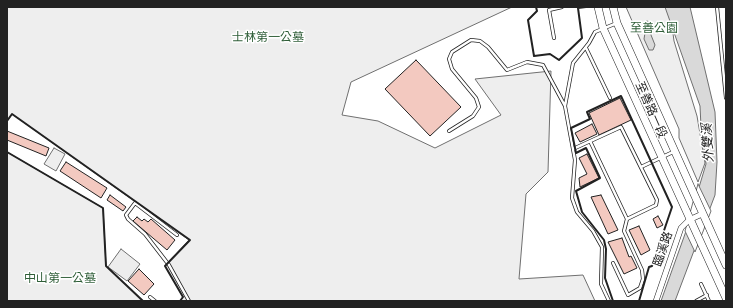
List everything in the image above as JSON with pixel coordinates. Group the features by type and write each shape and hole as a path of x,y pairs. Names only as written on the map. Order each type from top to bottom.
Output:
{"main road":[{"name":"至善路一段","path":"598,7 603,28 689,220 726,298"},
{"name":"至善路一段","path":"613,7 617,23 725,263"}],"street":[{"path":"689,220 702,214"},
{"name":"臨溪路","path":"656,301 681,228 689,220"}],"lane":[{"path":"554,38 549,10 562,7"},
{"path":"717,7 726,98"},
{"path":"565,106 573,63 586,48 595,32 617,23"},
{"path":"450,131 473,116 479,106 476,98 452,69 449,59 452,52 472,40 480,41 488,47 506,70 527,62 543,65 565,106 575,160 572,198 574,207 596,236 602,247 601,284 609,301"},
{"path":"586,48 610,98"},
{"path":"573,149 621,127 657,200 656,205 627,219"},
{"path":"590,141 627,219 624,231 642,270 643,279 640,288 628,295 613,263"},
{"path":"641,167 674,151"},
{"path":"177,235 135,203 126,215 128,219 145,234 169,265 189,301"},
{"path":"701,284 709,301"},
{"path":"696,301 707,295"},
{"path":"150,297 155,301"}],"green space":[{"name":"士林第一公墓","path":"7,7 512,7 351,82 342,115 378,121 435,148 501,115 475,79 551,71 548,172 526,194 519,279 583,275 595,301 180,301 183,297 165,266 189,240 12,114 7,121"},
{"name":"至善公園","path":"626,7 666,7 671,19 674,41 697,116 705,163 698,182 679,138 679,129"},
{"path":"54,148 65,154 56,171 44,164"},
{"name":"中山第一公墓","path":"7,152 103,208 106,266 143,301 7,301"}],"shaded area":[{"path":"121,249 140,264 127,281 108,267"}],"water":[{"name":"外雙溪","path":"665,7 690,7 715,112 717,162 715,195 675,301 661,301 685,234 706,164 700,106"},
{"path":"647,21 652,25 651,35 655,45 653,50 649,50 644,39"}],"pier":[{"path":"698,184 711,211 695,252 685,231"}],"building":[{"path":"416,60 461,107 430,136 385,89"},
{"path":"620,98 631,120 599,135 589,113"},
{"path":"592,124 597,134 580,142 575,133"},
{"path":"7,131 49,148 46,156 7,140"},
{"path":"587,154 599,178 580,187 579,178 587,174 579,158"},
{"path":"66,162 107,188 101,198 60,171"},
{"path":"110,195 126,207 123,211 107,200"},
{"path":"601,195 618,230 608,234 591,197"},
{"path":"658,216 663,225 657,228 653,219"},
{"path":"137,217 142,221 144,219 148,222 151,219 175,240 167,250 133,221"},
{"path":"639,226 650,250 641,255 629,230"},
{"path":"622,238 629,257 631,256 637,268 624,274 608,242"},
{"path":"139,269 154,284 144,295 128,281"}],"fence":[{"path":"635,7 640,7"}],"wall":[{"path":"536,7 537,11 528,20 534,56 550,54 559,60 582,38 578,8 586,7"},
{"path":"613,301 605,278 606,249 604,240 582,212 576,191 600,178 586,148 576,153 571,128 590,119 587,112 621,96 672,207 652,266 649,267 639,301"},
{"path":"7,121 12,114 190,240 165,266 183,297 180,301"},
{"path":"7,152 103,208 106,266 143,301"}]}
